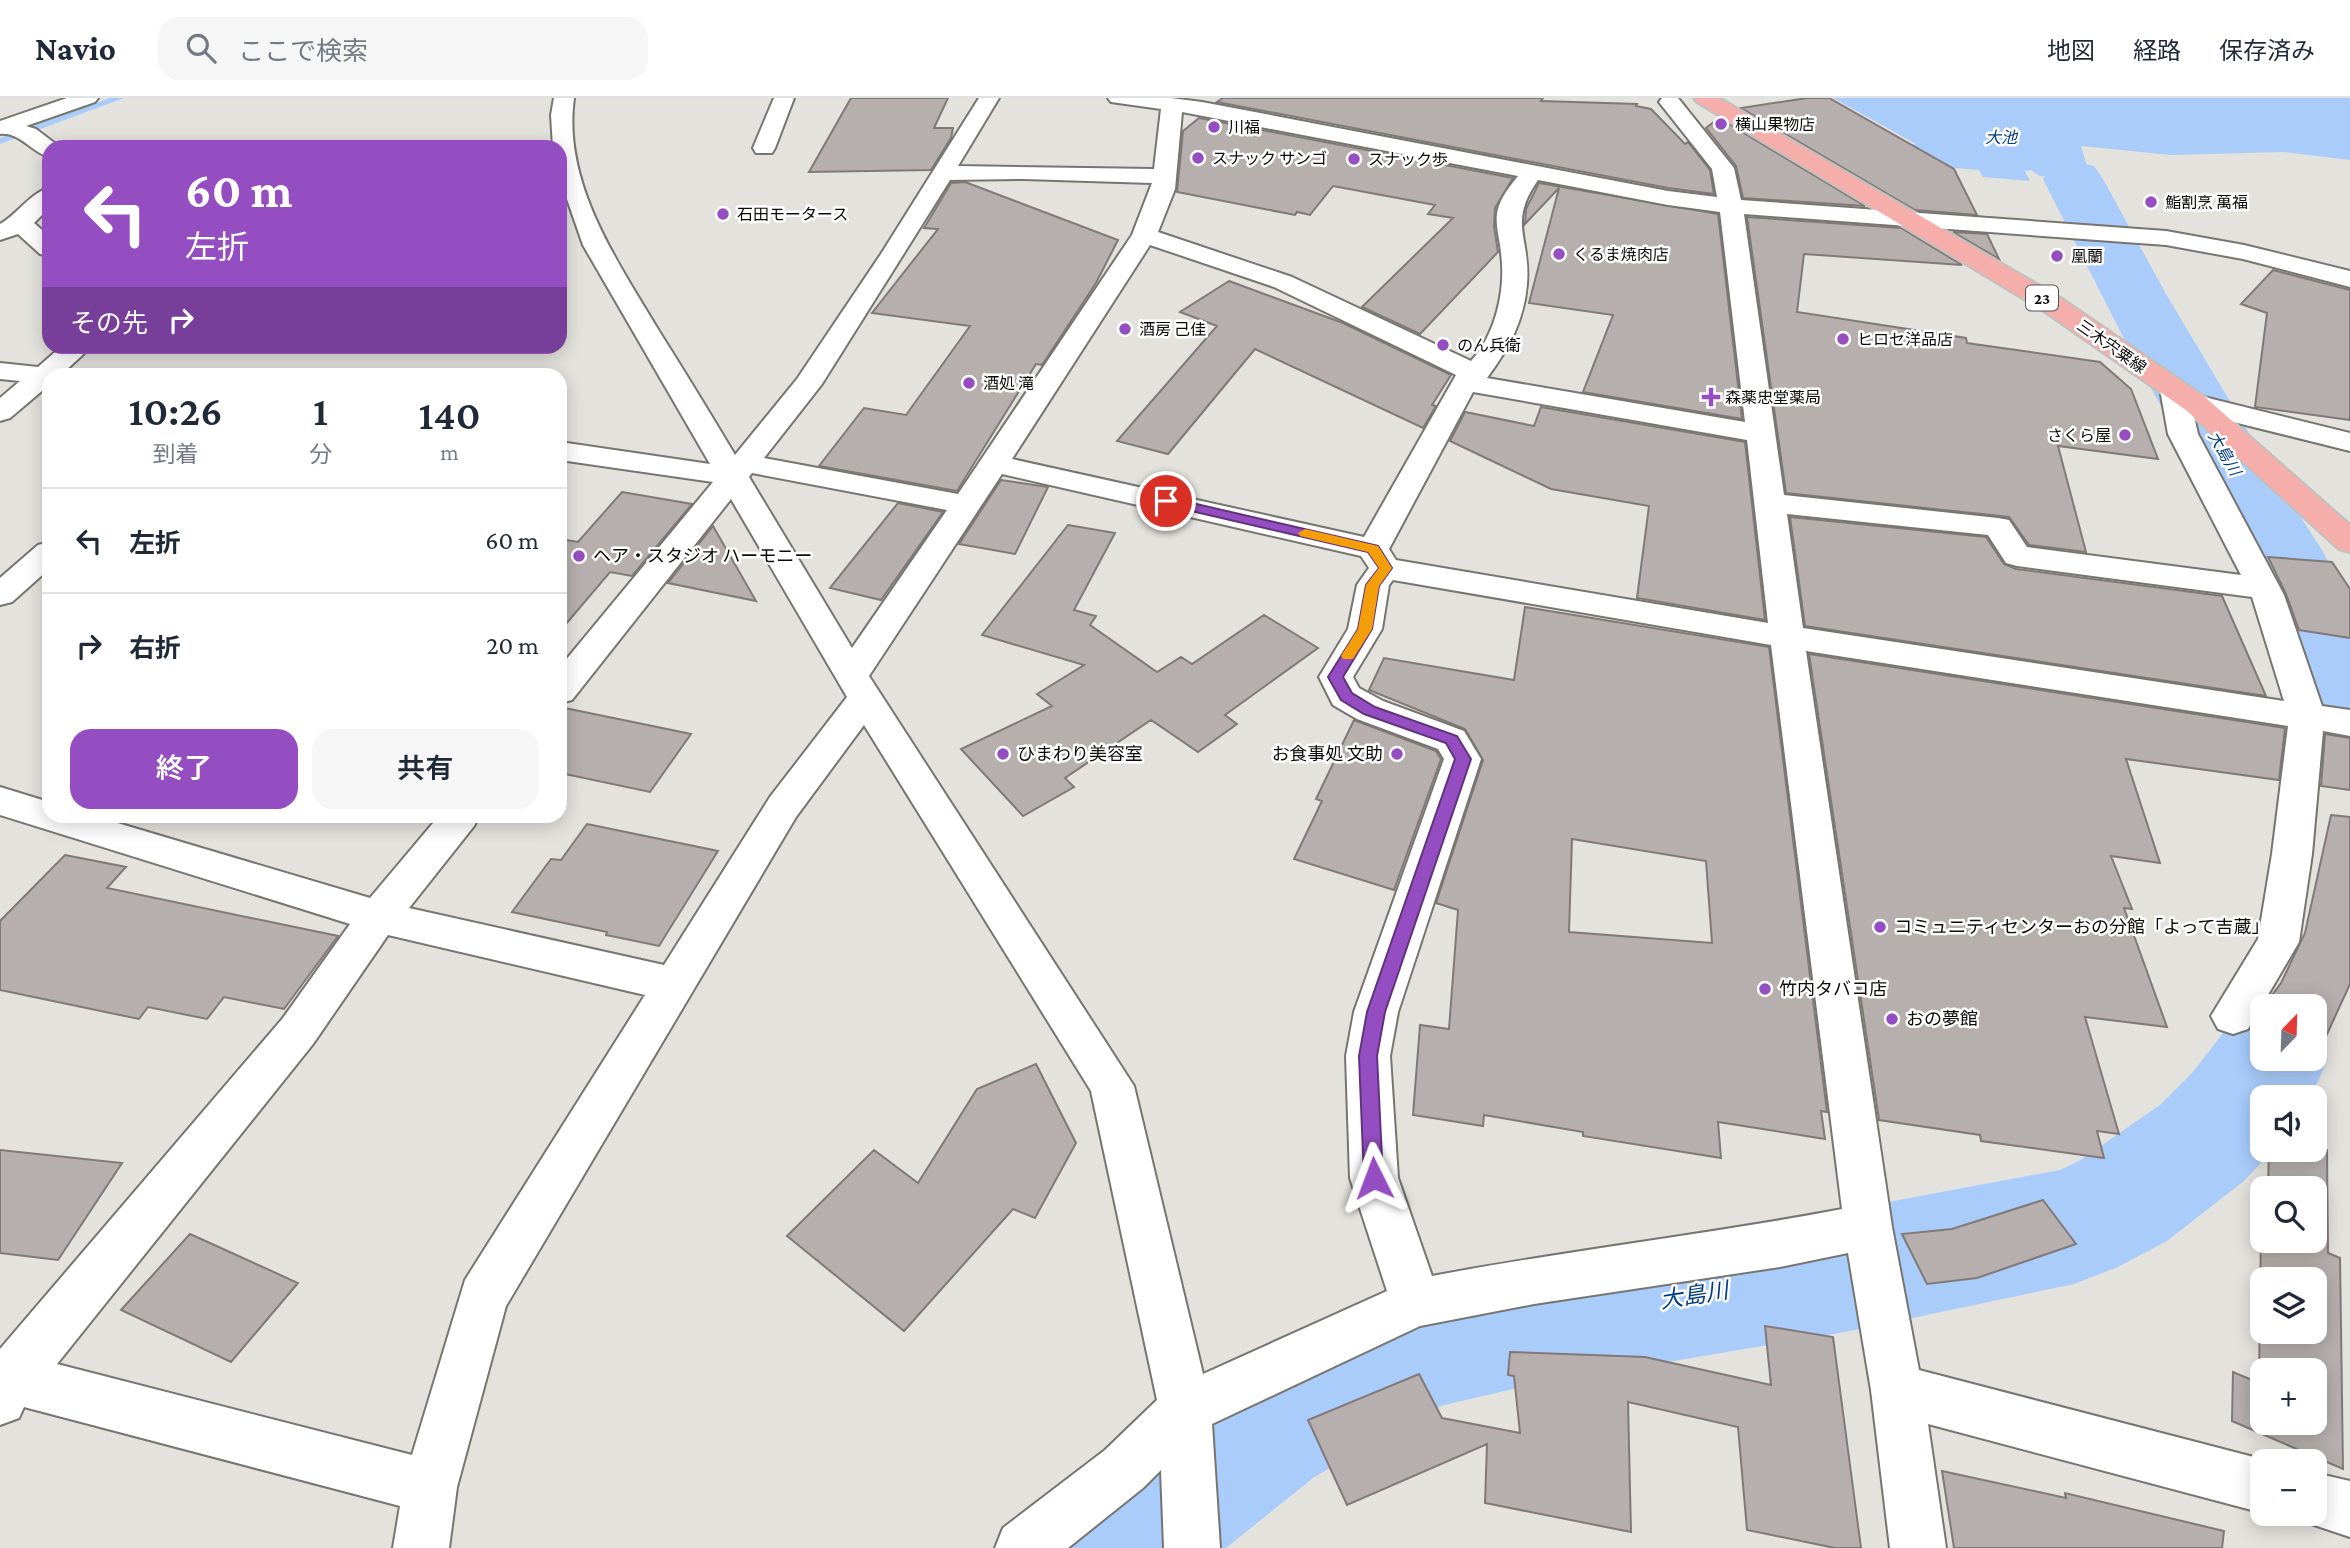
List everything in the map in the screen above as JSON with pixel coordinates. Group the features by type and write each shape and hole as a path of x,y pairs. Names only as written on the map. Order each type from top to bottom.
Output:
{"main road":[{"name":"三木宍粟線","path":"1707,100 2053,305 2185,397 2350,542"}],"street":[{"path":"12,129 89,98"},
{"path":"564,98 560,113 564,140"},
{"path":"764,148 784,98"},
{"path":"567,682 808,384 989,98"},
{"path":"1118,98 1172,105 1208,103 1668,198 1731,206 1915,221 2166,238 2244,252 2350,279"},
{"path":"1646,98 1670,102 1707,100"},
{"path":"1670,102 1723,168 1731,206 1868,1227 1897,1390 1918,1548"},
{"path":"421,1548 430,1487 483,1297 859,686 967,505 1144,234 1163,189 1172,105"},
{"path":"12,129 42,146"},
{"path":"567,155 571,179 595,245 738,469 859,686 1112,1086 1185,1409 1192,1548"},
{"path":"1416,1303 1374,1178 1368,1056 1376,1012 1463,759 1451,740 1370,710 1346,696 1336,677 1365,629 1379,559 1470,378 1488,362 1502,334 1513,298 1515,266 1509,210 1533,170"},
{"path":"943,173 1164,176"},
{"path":"10,229 42,201"},
{"path":"10,229 34,231 42,244"},
{"path":"1144,234 1283,282 1470,378 1761,434"},
{"path":"56,368 70,354"},
{"path":"0,371 42,375"},
{"path":"0,412 42,380"},
{"path":"2233,1016 2278,942 2292,854 2307,716 2294,671 2263,588 2183,434 2185,397 2350,442"},
{"path":"567,452 738,469 967,505"},
{"path":"994,464 1076,480 1379,559 1787,637 2350,723"},
{"path":"1769,503 1998,527 2017,556 2263,588"},
{"path":"0,595 42,558"},
{"path":"0,801 42,814"},
{"path":"72,823 379,917 675,985"},
{"path":"430,1487 4,1384 298,1031 379,917 454,823"},
{"path":"1023,1548 1125,1469 1185,1409 1416,1303 1534,1280 1780,1244 1868,1227"},
{"path":"1897,1390 2250,1483"},
{"path":"2327,1503 2350,1509"}],"water":[{"name":"大池","path":"1833,98 2350,98 2350,160 2283,152 2171,155 2081,146 2091,179 2040,176 2031,170 2025,171 2030,181 1983,177 1979,170 1909,164 1884,151 1916,144"}],"building":[{"path":"851,98 948,98 934,128 953,128 951,138 931,170 809,172"},
{"path":"1223,98 1543,98 1541,101 1637,104 1636,106 1651,109 1685,144 1688,142 1710,170 1714,194 1668,188 1217,102"},
{"path":"1807,98 1829,98 1954,169 1977,215 1915,210 1741,108"},
{"path":"1199,118 1513,178 1495,208 1494,226 1498,252 1420,334 1362,307 1453,218 1428,214 1435,205 1333,186 1310,215 1297,212 1295,215 1177,192 1183,131"},
{"path":"1719,118 1865,206 1743,198 1736,166 1706,128"},
{"path":"965,182 1118,240 1096,283 1042,365 1036,364 957,491 819,466 864,408 906,415 970,326 872,313 938,229 924,228 951,183"},
{"path":"1539,183 1718,214 1742,419 1583,392 1613,315 1529,303 1559,188 1525,224 1526,209"},
{"path":"1747,217 1901,228 1962,265 1804,254 1797,312 1966,338 1967,343 2100,362 2131,389 2158,459 2058,446 2086,552 2029,545 2009,517 1786,493"},
{"path":"1953,232 1987,234 1999,259"},
{"path":"2273,270 2350,290 2350,420 2255,407 2267,313 2241,304"},
{"path":"1229,281 1343,323 1451,375 1432,405 1436,406 1423,428 1255,349 1168,454 1117,441 1217,326 1180,312"},
{"path":"1541,407 1745,442 1765,620 1637,598 1649,506 1551,489 1450,441 1465,412 1534,426"},
{"path":"1001,480 1048,487 1015,554 959,544"},
{"path":"622,492 692,504 632,576 610,572 567,623 567,540 578,542"},
{"path":"898,503 943,512 881,600 830,588"},
{"path":"1790,517 1986,537 2004,564 2016,569 2222,596 2266,696 1805,626"},
{"path":"1068,525 1115,533 1074,610 1096,616 1090,625 1157,672 1181,657 1192,664 1264,615 1318,648 1225,715 1237,724 1198,752 1151,720 1065,778 1074,787 1023,816 961,749 1052,706 1037,694 1084,665 982,635"},
{"path":"713,526 756,601 668,583"},
{"path":"2268,557 2332,562 2350,589 2350,638 2299,630 2286,594"},
{"path":"1525,607 1769,647 1827,1112 1821,1111 1825,1139 1718,1122 1721,1158 1583,1136 1583,1132 1484,1115 1483,1126 1413,1115 1420,1025 1449,1029 1458,910 1436,903 1483,760 1465,729 1369,690 1384,658 1514,680","holes":["1572,839 1706,861 1712,943 1569,932"]},
{"path":"1809,654 2285,728 2279,780 2126,759 2160,863 2111,856 2132,909 2124,908 2167,1027 2085,1017 2119,1134 2097,1131 2104,1158 1981,1141 1980,1135 1879,1120"},
{"path":"567,708 691,734 650,792 567,774"},
{"path":"1354,720 1436,751 1441,759 1394,890 1294,859 1322,801 1316,799"},
{"path":"2325,734 2350,738 2350,790 2321,786"},
{"path":"2331,815 2350,817 2350,984 2328,1032 2328,994 2273,994 2305,933"},
{"path":"587,824 718,851 659,946 512,912 551,859 561,860"},
{"path":"65,855 126,867 107,888 338,936 284,1009 224,997 207,1019 148,1007 139,1019 0,990 0,921"},
{"path":"1036,1064 1076,1143 1035,1218 1013,1209 904,1331 787,1236 874,1150 918,1183 977,1089"},
{"path":"0,1150 122,1163 58,1260 0,1253"},
{"path":"2327,1150 2328,1253 2340,1258 2343,1469 2327,1462 2327,1449 2297,1449 2264,1435 2327,1435 2327,1358 2259,1358 2260,1344 2327,1344 2327,1267 2260,1267 2261,1253 2327,1253 2327,1176 2268,1176 2269,1162 2327,1162"},
{"path":"2043,1200 2076,1244 1977,1278 1927,1284 1902,1234 1952,1229"},
{"path":"190,1234 298,1283 231,1362 121,1310"},
{"path":"1765,1326 1833,1337 1861,1548 1835,1548 1747,1530 1738,1427 1628,1402 1631,1532 1485,1503 1487,1444 1347,1505 1308,1420 1419,1374 1442,1418 1520,1433 1514,1376 1508,1375 1510,1352 1645,1357 1771,1385"},
{"path":"2233,1372 2250,1379 2250,1429 2232,1421"},
{"path":"1942,1471 2066,1498 2065,1493 2224,1531 2222,1548 1954,1548"}],"waterway":[{"path":"0,141 119,98"},
{"name":"大島川","path":"2073,179 2154,331 2304,594 2339,690 2350,739"},
{"name":"大島川","path":"1111,1548 1264,1429 1376,1366 1444,1340 1526,1322 1845,1271 2074,1226 2123,1201 2202,1143 2234,1110 2262,1071"}],"slow traffic":[{"path":"1305,533 1373,549 1385,568 1373,585 1365,629 1348,656"}],"place":[{"name":"横山果物店","path":"1721,124"},
{"name":"川福","path":"1214,127"},
{"name":"スナック サンゴ","path":"1198,158"},
{"name":"スナック歩","path":"1354,159"},
{"name":"鮨割烹 萬福","path":"2151,202"},
{"name":"石田モータース","path":"723,214"},
{"name":"くるま焼肉店","path":"1559,254"},
{"name":"凰蘭","path":"2057,256"},
{"name":"酒房 己佳","path":"1125,329"},
{"name":"ヒロセ洋品店","path":"1843,339"},
{"name":"のん兵衛","path":"1443,345"},
{"name":"酒処 滝","path":"969,383"},
{"name":"森薬忠堂薬局","path":"1711,397"},
{"name":"さくら屋","path":"2125,435"},
{"name":"ヘア・スタジオ ハーモニー","path":"579,556"},
{"name":"ひまわり美容室","path":"1003,754"},
{"name":"お食事処 文助","path":"1397,754"},
{"name":"コミュニティセンターおの分館「よって吉蔵」","path":"1880,927"},
{"name":"竹内タバコ店","path":"1765,989"},
{"name":"おの夢館","path":"1892,1019"}],"route":[{"path":"1166,501 1373,549 1385,568 1373,585 1365,629 1336,677 1346,696 1370,710 1451,740 1463,759 1376,1012 1368,1056 1374,1178"}]}
